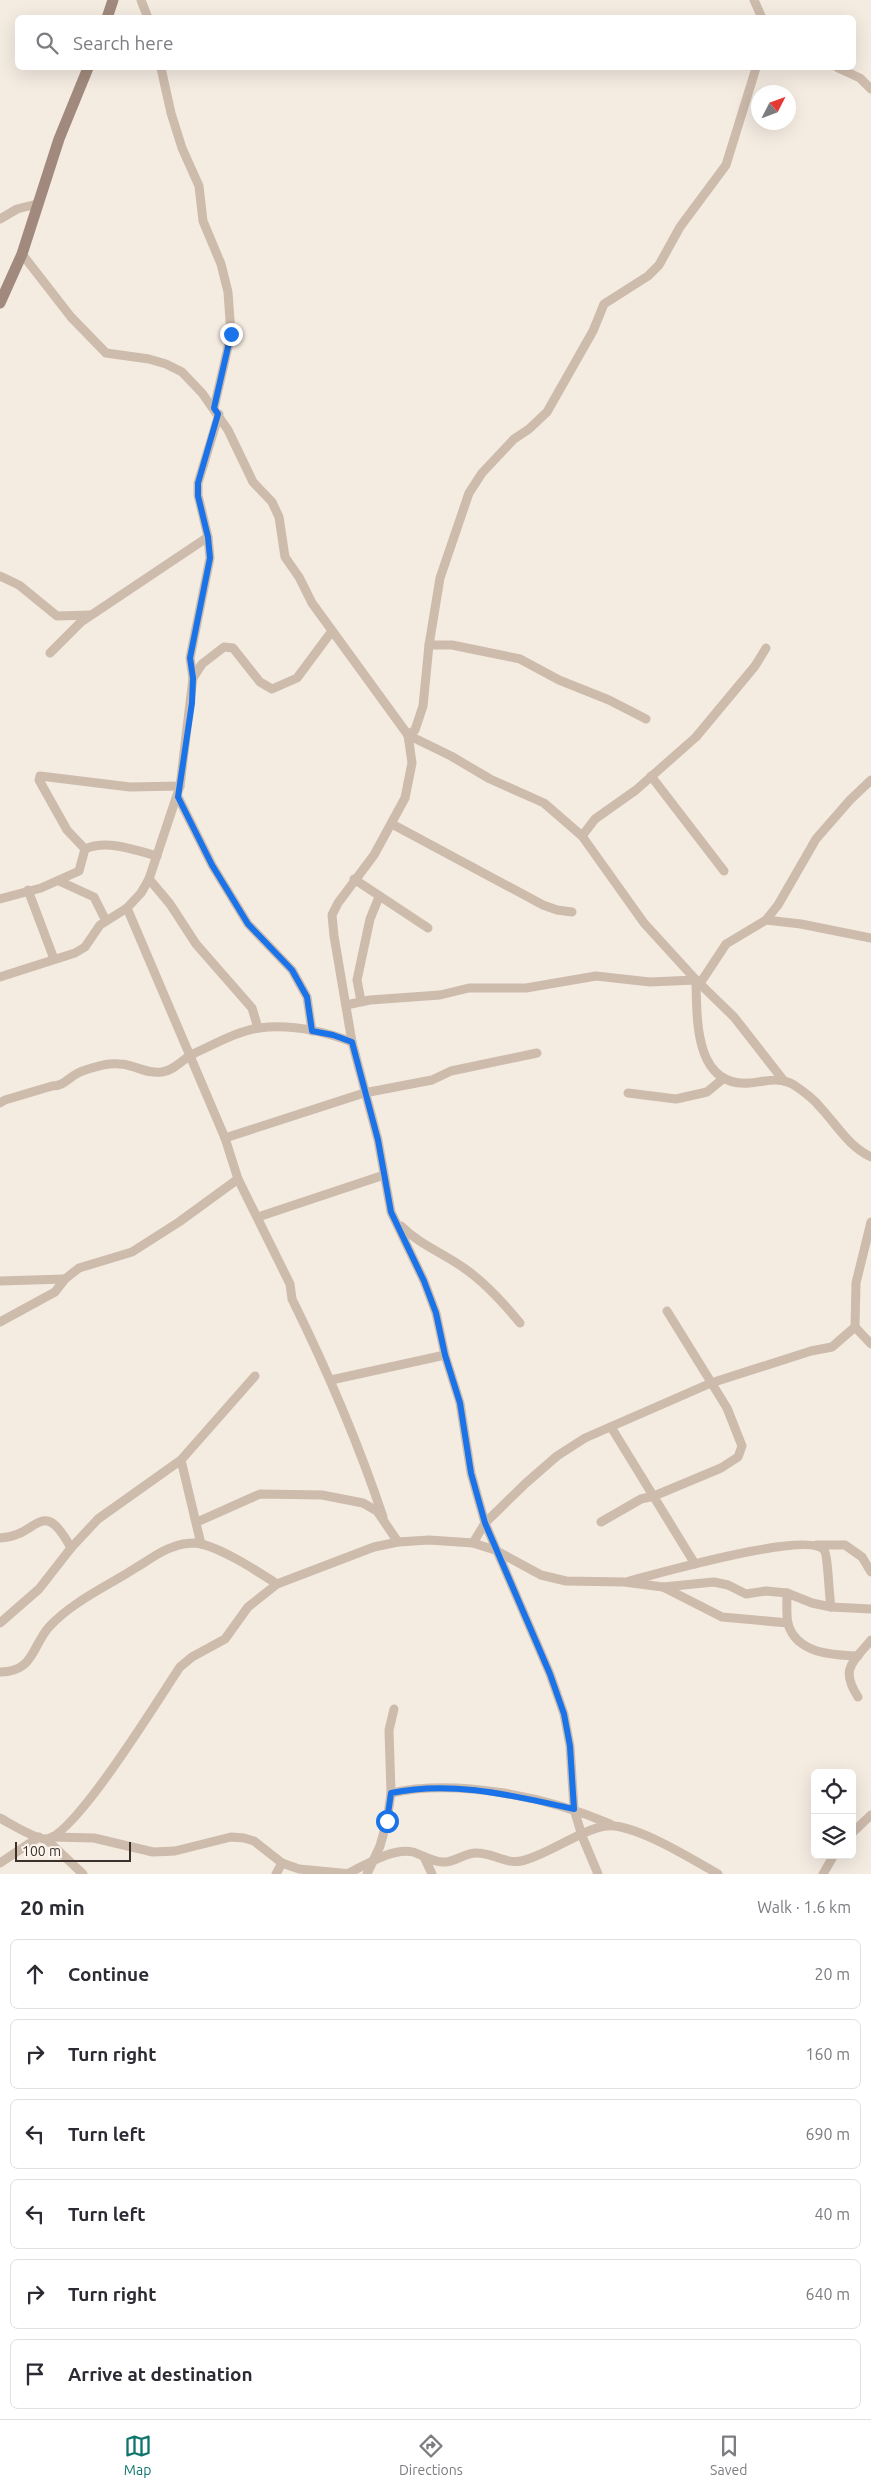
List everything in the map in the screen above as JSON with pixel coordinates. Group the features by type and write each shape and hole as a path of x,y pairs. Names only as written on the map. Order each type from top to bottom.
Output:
{"street":[{"path":"108,15 113,0"},
{"path":"141,0 147,15"},
{"path":"754,0 761,15"},
{"path":"0,303 22,254 59,139 87,70"},
{"path":"0,977 75,953 85,947 106,921 128,908 141,893 149,879 178,797 180,786 193,678 190,658 210,558 208,537 198,496 198,483 216,411 231,334 228,292 221,264 203,221 199,186 182,148 161,70"},
{"path":"408,735 415,730 423,706 429,645 440,578 469,493 482,473 514,439 529,430 548,412 593,331 604,304 648,276 659,266 680,227 726,165 755,70"},
{"path":"842,70 860,78 871,89"},
{"path":"0,219 17,209 37,204"},
{"path":"22,254 72,317 100,348 113,355 150,358 182,372 216,411 253,482 272,502 279,517 284,557 299,577 315,609 408,735 451,756 490,779 544,803 582,836 644,923 697,983 712,994 734,1017 784,1080"},
{"path":"50,653 81,622 208,537"},
{"path":"0,576 19,584 57,616 91,616"},
{"path":"193,678 202,664 228,646 236,652 266,687 272,689 284,685 297,678 332,631"},
{"path":"429,645 452,645 520,659 559,680 609,700 646,719"},
{"path":"582,836 595,820 636,790 696,738 755,666 766,648"},
{"path":"408,735 412,763 411,779 405,798 374,855 354,879 332,915 352,1042 364,1094 378,1140 391,1212 436,1313 445,1355 460,1403 471,1473 485,1523 550,1674 564,1714 570,1746 574,1809 582,1836 598,1874"},
{"path":"85,849 59,817 39,780 40,776 130,787 180,786"},
{"path":"651,776 724,871"},
{"path":"871,780 850,800 816,839 778,904 766,920 726,944 697,983 698,1026 702,1048 713,1070 724,1078 739,1083 784,1080 791,1083 819,1105 852,1145 871,1157"},
{"path":"178,797 216,871 248,924 292,970 307,997 312,1031"},
{"path":"392,824 543,905 557,910 572,912"},
{"path":"85,849 100,845 126,848 157,856"},
{"path":"0,899 59,881 79,871 85,849"},
{"path":"149,879 170,904 196,944 252,1008 258,1028"},
{"path":"354,879 428,928"},
{"path":"59,881 94,897 106,921"},
{"path":"28,890 54,959"},
{"path":"361,1002 357,980 370,919 379,897"},
{"path":"128,908 225,1138 238,1179 290,1284 292,1299 331,1380 367,1470 383,1517 398,1542"},
{"path":"766,920 801,924 871,938"},
{"path":"346,1005 414,995 440,995 469,988 526,988 596,976 650,982 665,980 697,983"},
{"path":"0,1103 52,1086 58,1086 77,1073 122,1062 148,1071 163,1072 175,1068 191,1055 258,1028 286,1028 312,1031 333,1035 352,1042"},
{"path":"225,1138 364,1094 432,1080 451,1071 538,1053"},
{"path":"628,1093 676,1099 707,1092 724,1078"},
{"path":"258,1217 384,1175"},
{"path":"0,1322 55,1292 65,1279 79,1268 132,1252 180,1222 238,1179"},
{"path":"397,1222 415,1239 458,1264 485,1285 520,1323"},
{"path":"871,1222 856,1283 855,1327 871,1344"},
{"path":"0,1282 65,1279"},
{"path":"601,1522 641,1499 654,1496 721,1468 738,1457 742,1446 736,1428 711,1383 667,1311"},
{"path":"472,1543 485,1523 526,1483 557,1456 585,1438 711,1383 811,1351 832,1347 855,1327"},
{"path":"331,1380 445,1355"},
{"path":"0,1623 39,1590 71,1548 110,1509 182,1460 255,1376"},
{"path":"612,1427 694,1564"},
{"path":"182,1460 201,1544"},
{"path":"197,1522 260,1494 288,1493 346,1498 363,1503 383,1517"},
{"path":"0,1538 10,1538 42,1521 49,1521 59,1527 71,1548"},
{"path":"0,1863 46,1838 76,1815 110,1775 180,1667 192,1657 225,1639 248,1607 277,1584 374,1547 398,1542 428,1540 472,1543 495,1550 541,1575 566,1581 624,1582 663,1587 714,1582 728,1585 746,1594 766,1591 787,1592 812,1603 831,1607 871,1608"},
{"path":"0,1672 16,1669 31,1659 41,1638 49,1627 82,1600 173,1547 194,1543 201,1544 235,1559 277,1584"},
{"path":"624,1582 758,1550 804,1544 845,1545 862,1557 871,1572"},
{"path":"817,1545 824,1550 828,1558 827,1582 831,1607"},
{"path":"663,1587 722,1617 788,1623"},
{"path":"787,1592 788,1623 801,1641 819,1652 858,1656"},
{"path":"858,1696 848,1682 848,1674 858,1656 871,1640"},
{"path":"367,1874 385,1834 391,1793 389,1730 394,1709"},
{"path":"391,1793 442,1787 469,1789 574,1809 678,1851 718,1874"},
{"path":"856,1829 871,1815"},
{"path":"0,1818 46,1838 83,1874"},
{"path":"46,1838 94,1838 153,1852 175,1851 231,1837 244,1838 254,1841 282,1863 299,1870 350,1874 393,1853 408,1851 425,1859 444,1862 471,1853 480,1853 506,1862 520,1862 531,1859 602,1826 614,1825"},
{"path":"425,1859 432,1874"},
{"path":"823,1874 832,1859"},
{"path":"276,1874 282,1863"}],"route":[{"path":"231,334 214,408 218,414 198,483 198,496 208,537 210,558 190,658 193,678 192,703 182,759 178,797 212,865 248,924 292,970 307,997 312,1031 333,1035 352,1042 364,1094 378,1140 391,1212 424,1281 436,1313 445,1355 460,1403 471,1473 485,1523 525,1621 550,1674 564,1714 570,1746 574,1809 496,1793 442,1787 391,1793 387,1821"}]}
